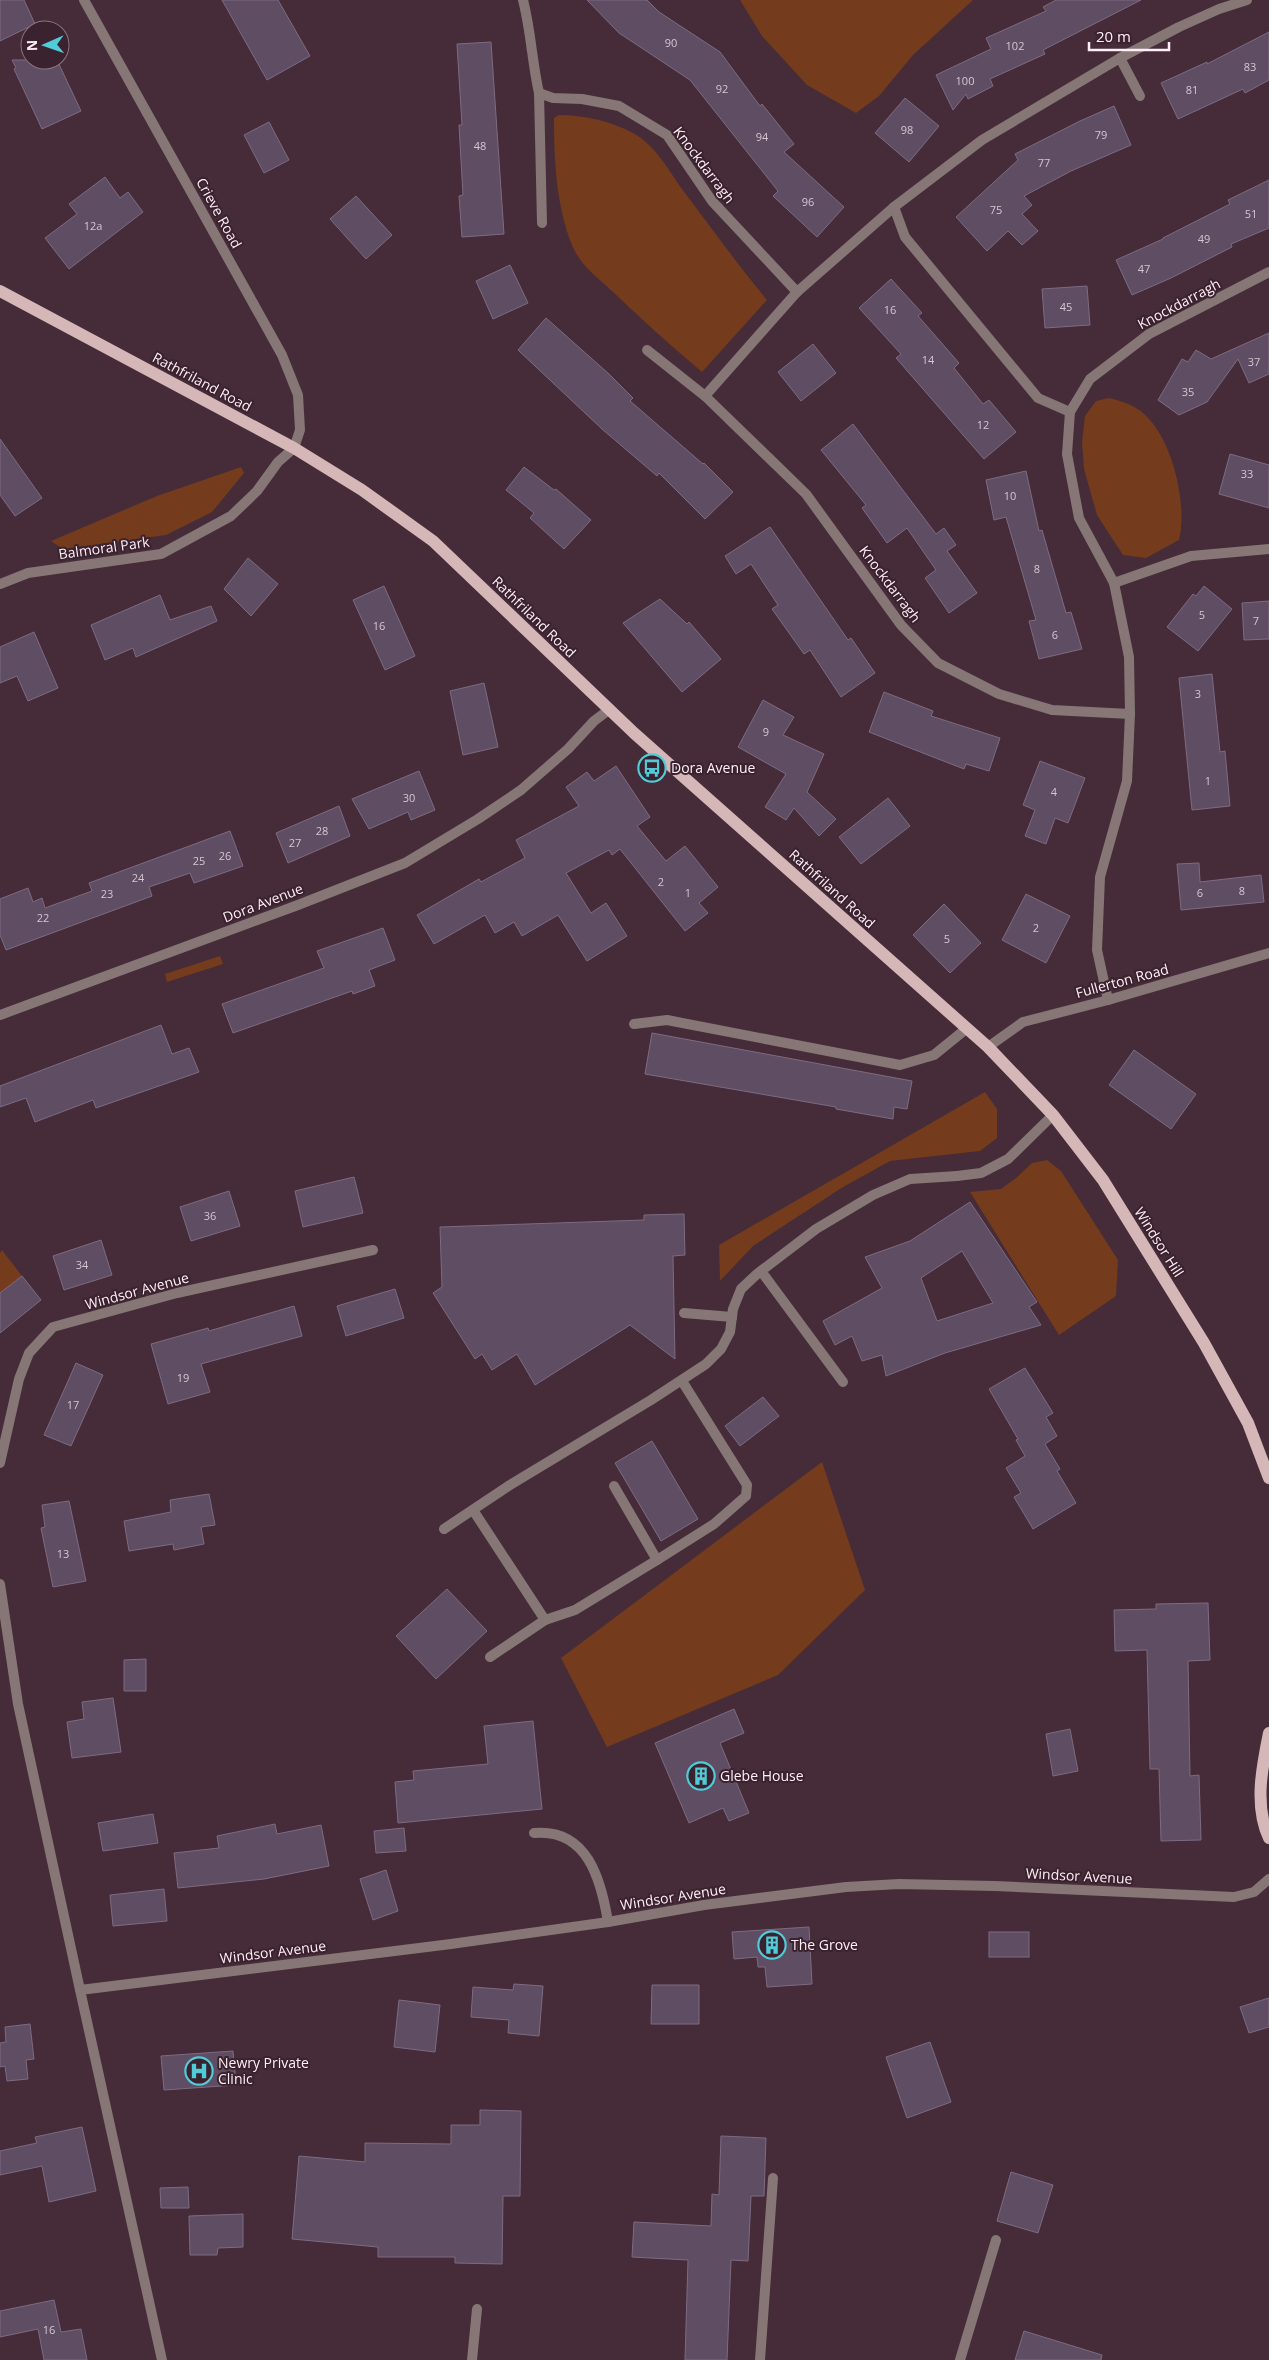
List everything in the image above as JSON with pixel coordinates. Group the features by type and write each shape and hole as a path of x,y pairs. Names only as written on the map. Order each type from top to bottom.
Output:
{"main road":[{"name":"Rathfriland Road","path":"0,291 294,448 362,490 433,541 610,709 988,1047"},
{"name":"Windsor Hill","path":"988,1047 1053,1115 1103,1180 1204,1343 1248,1423 1269,1478"},
{"path":"1269,1733 1260,1789 1263,1825 1269,1838"}],"street":[{"name":"Crieve Road","path":"84,0 282,355 298,395 300,430 294,448"},
{"path":"524,0 529,23 533,68 539,92 542,224"},
{"path":"705,396 797,292 894,207 982,140 1120,58 1179,27 1219,9 1247,0"},
{"path":"1120,58 1140,96"},
{"name":"Knockdarragh","path":"539,92 553,98 582,99 619,106 667,135 712,201 797,292"},
{"path":"894,207 905,238 1038,398 1070,412"},
{"name":"Knockdarragh","path":"1108,1000 1097,950 1100,877 1127,781 1130,657 1114,583 1079,518 1066,454 1070,412 1090,379 1150,334 1269,272"},
{"name":"Knockdarragh","path":"647,350 705,396 806,494 901,625 938,663 999,694 1052,710 1130,714"},
{"name":"Balmoral Park","path":"0,584 28,573 162,554 231,516 257,490 278,462 294,448"},
{"path":"1114,583 1191,556 1269,549"},
{"name":"Dora Avenue","path":"0,1015 298,905 405,863 478,819 521,790 568,749 594,721 610,709"},
{"name":"Fullerton Road","path":"988,1047 1023,1022 1108,1000 1269,953"},
{"path":"634,1024 667,1020 900,1065 934,1055 966,1028"},
{"path":"444,1529 706,1364 722,1349 730,1332 732,1317 741,1289 761,1271 816,1229 873,1195 910,1179 981,1173 1008,1160 1053,1115"},
{"name":"Windsor Avenue","path":"0,1462 19,1378 29,1353 53,1327 177,1293 374,1250"},
{"path":"761,1271 843,1382"},
{"path":"684,1313 732,1317"},
{"path":"490,1657 545,1620 575,1610 657,1560 714,1524 746,1496 747,1486 682,1380"},
{"path":"614,1486 657,1560"},
{"path":"473,1510 545,1620"},
{"path":"0,1589 18,1704 162,2360"},
{"path":"534,1833 550,1832 564,1836 581,1849 596,1872 608,1922"},
{"name":"Windsor Avenue","path":"80,1990 608,1922 704,1905 846,1887 899,1884 938,1885 1234,1897 1254,1892 1269,1879"},
{"path":"760,2360 773,2178"},
{"path":"960,2360 996,2240"},
{"path":"472,2360 478,2308"}],"shaded area":[{"path":"740,0 973,0 913,55 879,96 856,113 807,85 762,36"},
{"path":"559,115 578,116 606,122 633,133 649,145 767,300 702,372 595,276 575,252 562,214 557,182 554,118"},
{"path":"1109,398 1136,408 1154,425 1163,439 1175,472 1181,508 1179,540 1146,558 1123,555 1097,515 1084,469 1082,442 1085,416 1096,401"},
{"path":"241,467 244,473 212,512 166,535 63,549 51,541 157,496"},
{"path":"220,956 223,964 167,982 165,974"},
{"path":"985,1092 997,1109 997,1138 980,1151 890,1161 843,1187 753,1246 720,1281 719,1245"},
{"path":"1047,1160 1061,1171 1118,1260 1116,1296 1059,1335 970,1192 1001,1189 1032,1163"},
{"path":"2,1250 22,1276 0,1293 0,1253"},
{"path":"822,1462 865,1590 778,1675 607,1747 561,1658"}],"building":[{"path":"0,0 24,0 33,20 20,20 20,31 0,41"},
{"path":"222,0 278,0 310,56 267,80"},
{"path":"587,0 647,0 659,12 720,52 760,106 762,104 794,144 784,152 844,207 817,237 773,196 778,191 690,80 619,33"},
{"path":"1056,0 1141,0 1043,50 1045,54 990,79 993,86 968,99 966,94 953,110 936,75 991,49 986,38 1046,11 1043,7"},
{"path":"1269,32 1269,80 1245,93 1243,89 1178,119 1161,83 1207,62 1207,64"},
{"path":"491,42 504,234 462,237 459,196 463,195 459,125 462,125 457,44"},
{"path":"12,60 20,60 20,70 62,70 81,111 42,129 14,69 16,68"},
{"path":"905,98 939,126 909,162 875,133"},
{"path":"1114,106 1131,145 1071,171 1024,196 1032,205 1022,214 1038,231 1022,245 1008,231 987,251 956,217 1018,160 1015,154"},
{"path":"269,122 289,160 264,173 244,135"},
{"path":"105,177 120,198 128,192 143,212 69,269 45,238 77,214 69,204"},
{"path":"1269,180 1269,228 1231,244 1232,247 1171,278 1132,295 1116,260 1163,239 1230,204 1228,200"},
{"path":"356,196 392,235 366,259 330,219"},
{"path":"510,265 528,303 493,319 476,281"},
{"path":"891,279 922,313 918,316 959,363 954,368 983,404 989,400 1016,432 984,459 896,358 901,354 859,308"},
{"path":"1087,286 1090,325 1045,328 1042,289"},
{"path":"546,318 609,374 633,398 630,401 704,463 733,492 705,519 659,473 657,476 602,429 518,350"},
{"path":"1269,333 1269,374 1249,383 1238,359 1207,402 1179,415 1158,400 1182,359 1188,362 1196,350 1211,359"},
{"path":"813,344 836,373 801,401 778,372"},
{"path":"853,424 936,534 944,528 956,545 947,551 977,593 949,613 925,578 936,570 907,528 887,543 862,508 866,505 821,450"},
{"path":"0,439 42,498 15,516 0,495"},
{"path":"1230,454 1269,465 1269,508 1219,494"},
{"path":"524,467 554,490 556,489 591,520 564,549 530,518 534,513 506,490"},
{"path":"1026,471 1039,531 1042,530 1066,613 1071,612 1082,649 1039,659 1029,621 1036,620 1006,517 994,520 986,480"},
{"path":"770,527 848,640 851,638 875,673 841,697 810,650 804,654 772,609 778,605 751,564 736,574 725,556"},
{"path":"248,558 278,584 251,616 224,589"},
{"path":"384,586 415,656 385,670 353,600"},
{"path":"1204,586 1232,609 1198,651 1167,627 1193,594 1196,596"},
{"path":"160,595 170,620 211,606 217,621 136,657 133,648 105,660 91,625"},
{"path":"660,599 687,624 689,622 721,659 682,692 623,623"},
{"path":"1269,601 1269,639 1244,640 1242,603"},
{"path":"34,632 58,688 28,701 17,676 0,683 0,647"},
{"path":"1212,674 1220,752 1225,751 1230,806 1192,810 1179,678"},
{"path":"484,683 498,747 463,755 450,691"},
{"path":"884,692 933,711 931,716 1000,738 989,771 966,764 964,769 869,732"},
{"path":"763,700 794,717 783,735 824,754 807,792 836,819 819,836 794,808 786,820 765,807 786,774 738,747"},
{"path":"1040,761 1085,778 1068,823 1055,818 1046,844 1025,836 1035,810 1023,805"},
{"path":"616,766 650,817 637,826 666,861 685,846 718,887 699,903 708,913 685,931 620,849 612,855 609,850 566,873 591,913 606,903 627,936 587,961 558,915 522,936 514,922 495,933 485,915 434,944 417,915 479,879 481,882 525,858 516,840 579,806 566,787 587,772 594,781"},
{"path":"419,771 435,810 411,820 408,812 369,829 352,799"},
{"path":"888,798 910,826 861,864 839,837"},
{"path":"339,806 350,836 288,863 276,833"},
{"path":"230,831 243,866 194,883 190,873 149,887 152,896 6,950 0,935 0,899 28,888 33,902 42,898 45,908 92,891 89,883"},
{"path":"1199,863 1200,882 1261,875 1264,902 1181,910 1177,864"},
{"path":"1026,894 1070,916 1046,963 1002,940"},
{"path":"944,904 981,943 950,973 913,935"},
{"path":"383,928 395,960 369,970 375,986 353,994 352,991 233,1033 222,1004 324,968 317,951"},
{"path":"161,1025 172,1054 189,1048 199,1072 96,1108 93,1100 35,1122 26,1098 0,1107 0,1086"},
{"path":"652,1033 912,1081 907,1109 894,1107 893,1119 836,1109 836,1107 645,1074"},
{"path":"1134,1050 1196,1094 1171,1129 1109,1085"},
{"path":"354,1177 363,1213 303,1227 295,1191"},
{"path":"229,1191 240,1226 191,1241 180,1207"},
{"path":"970,1202 1037,1302 1029,1307 1041,1325 945,1353 886,1376 882,1355 862,1361 852,1336 835,1345 823,1321 882,1288 865,1257 910,1241","holes":["962,1251 993,1303 937,1321 921,1278"]},
{"path":"684,1214 685,1255 673,1256 675,1359 630,1325 535,1385 517,1354 492,1370 482,1354 475,1359 433,1293 442,1287 440,1227 644,1220 644,1215"},
{"path":"101,1240 112,1275 64,1290 53,1256"},
{"path":"22,1276 41,1300 0,1333 0,1293"},
{"path":"395,1289 404,1318 346,1336 337,1306"},
{"path":"294,1306 302,1336 201,1364 210,1392 168,1404 151,1344 208,1328 209,1331"},
{"path":"76,1363 103,1375 71,1446 44,1435"},
{"path":"1025,1368 1053,1413 1046,1417 1057,1436 1045,1444 1060,1469 1057,1471 1076,1503 1033,1529 1014,1497 1021,1493 1006,1468 1025,1456 1016,1440 1018,1439 989,1389"},
{"path":"763,1397 779,1416 740,1446 725,1426"},
{"path":"652,1441 698,1519 661,1541 615,1463"},
{"path":"209,1494 215,1525 201,1527 204,1544 174,1550 173,1544 129,1551 124,1521 171,1512 170,1500"},
{"path":"69,1501 86,1581 53,1587 41,1528 45,1527 42,1505"},
{"path":"447,1589 487,1631 436,1679 396,1636"},
{"path":"1208,1603 1210,1660 1188,1661 1190,1776 1199,1775 1201,1840 1161,1841 1159,1769 1150,1769 1147,1650 1115,1651 1114,1610 1156,1609 1156,1604"},
{"path":"146,1659 146,1691 124,1691 124,1660"},
{"path":"113,1698 121,1752 72,1758 67,1722 84,1719 82,1702"},
{"name":"Glebe House","path":"734,1709 744,1733 720,1743 749,1813 729,1821 723,1808 689,1823 655,1743"},
{"path":"533,1721 542,1809 398,1823 395,1782 414,1780 413,1771 488,1764 484,1726"},
{"path":"1070,1729 1078,1771 1053,1776 1046,1734"},
{"path":"153,1814 158,1843 103,1851 98,1823"},
{"path":"275,1824 277,1834 321,1825 329,1866 264,1879 178,1888 174,1853 219,1848 217,1836"},
{"path":"404,1828 406,1851 376,1853 374,1831"},
{"path":"386,1870 398,1911 373,1920 360,1879"},
{"path":"164,1889 167,1921 113,1926 110,1895"},
{"name":"The Grove","path":"809,1927 812,1984 767,1987 765,1967 758,1967 757,1957 734,1959 732,1932"},
{"path":"989,1932 1029,1932 1029,1957 989,1957"},
{"path":"514,1984 543,1986 539,2036 508,2033 509,2020 471,2017 473,1987 513,1990"},
{"path":"652,1985 699,1985 699,2024 651,2024"},
{"path":"1269,1998 1269,2027 1249,2033 1240,2007"},
{"path":"399,2000 440,2005 435,2052 394,2047"},
{"path":"30,2024 34,2059 26,2060 28,2079 7,2081 5,2066 0,2067 0,2043 6,2042 5,2027"},
{"path":"930,2042 951,2102 907,2118 886,2057"},
{"name":"Newry Private Clinic","path":"233,2051 236,2085 164,2090 161,2056"},
{"path":"480,2110 521,2111 520,2196 503,2196 502,2264 455,2263 455,2257 378,2257 378,2247 292,2239 299,2156 365,2162 365,2143 451,2144 451,2125 480,2125"},
{"path":"82,2127 96,2191 49,2202 42,2166 0,2175 0,2151 37,2143 35,2137"},
{"path":"721,2136 766,2138 764,2196 751,2196 748,2261 731,2260 727,2360 685,2360 688,2260 632,2257 634,2222 711,2226 712,2194 719,2195"},
{"path":"1011,2172 1053,2185 1038,2233 997,2221"},
{"path":"188,2187 189,2208 161,2208 160,2188"},
{"path":"243,2214 243,2247 218,2248 217,2255 190,2255 189,2216"},
{"path":"54,2300 61,2332 81,2329 87,2360 44,2360 38,2329 0,2337 0,2311"},
{"path":"1024,2331 1102,2355 1101,2360 1015,2360"}],"place":[{"name":"Dora Avenue","path":"652,768"},
{"name":"Glebe House","path":"701,1776"},
{"name":"The Grove","path":"772,1945"},
{"name":"Newry Private Clinic","path":"199,2071"}]}
